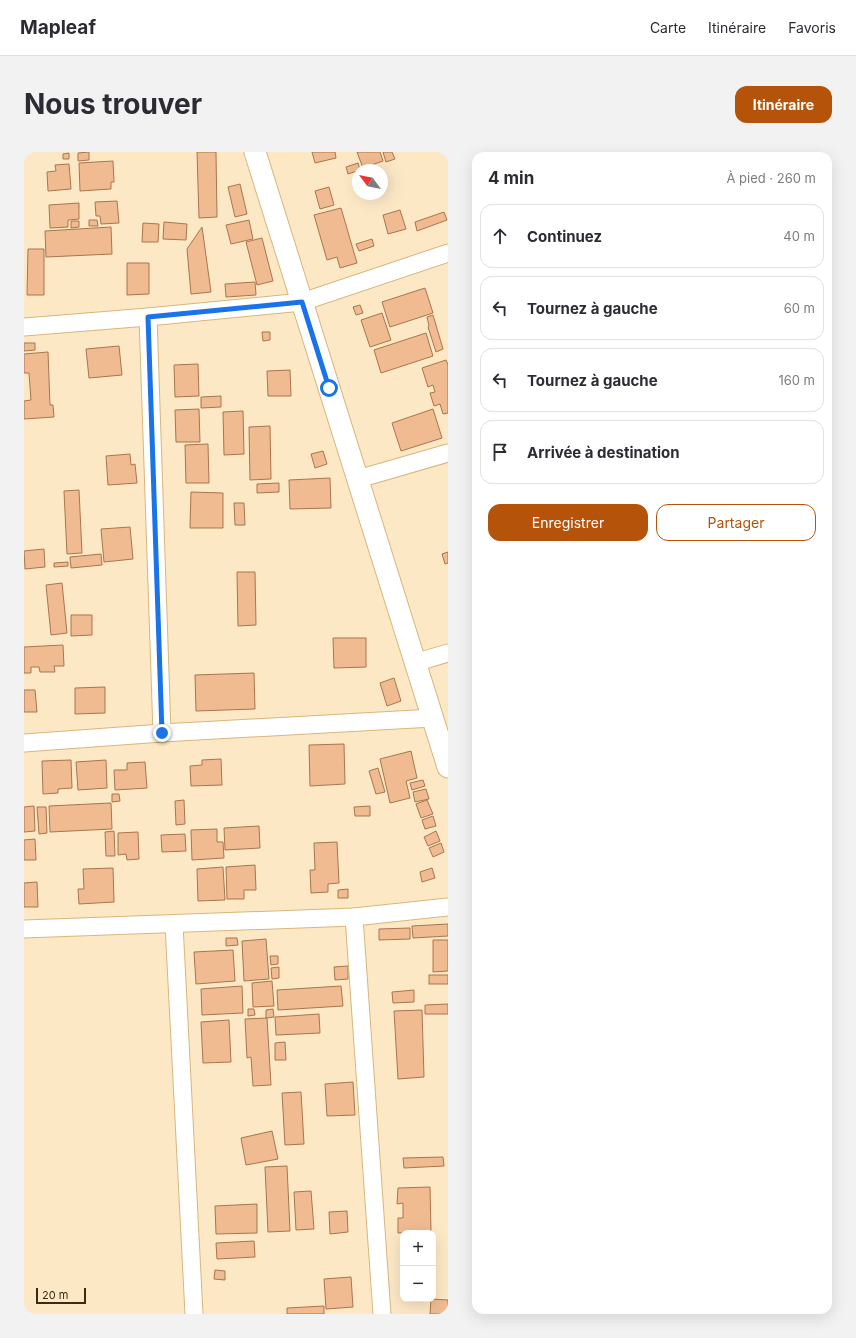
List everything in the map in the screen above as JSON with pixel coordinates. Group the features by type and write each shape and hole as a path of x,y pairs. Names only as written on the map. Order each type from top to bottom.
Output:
{"street":[{"path":"255,152 414,663 448,767"},
{"path":"24,326 148,317 302,302 448,253"},
{"path":"148,317 162,733"},
{"path":"358,479 448,453"},
{"path":"414,663 448,653"},
{"path":"24,743 162,733 433,718"},
{"path":"24,929 354,917 448,907"},
{"path":"354,917 382,1314"},
{"path":"174,924 194,1314"}],"building":[{"path":"89,152 89,160 78,161 78,153"},
{"path":"197,152 216,152 217,217 199,218"},
{"path":"312,152 335,152 336,158 315,163"},
{"path":"357,152 380,152 383,161 374,164 362,164"},
{"path":"383,152 392,152 395,159 386,162"},
{"path":"69,153 69,159 63,159 63,154"},
{"path":"113,161 114,182 111,182 111,189 80,191 79,163"},
{"path":"69,164 71,189 48,191 47,172 56,171 55,165"},
{"path":"352,165 352,173 348,174 346,167"},
{"path":"240,184 247,214 235,217 228,187"},
{"path":"329,187 334,205 320,209 315,191"},
{"path":"117,201 119,223 101,224 100,216 96,216 95,202"},
{"path":"79,203 79,219 68,220 68,227 50,228 49,205"},
{"path":"341,208 357,263 340,268 337,257 327,260 314,215"},
{"path":"400,210 406,229 388,234 383,215"},
{"path":"444,212 447,220 417,231 415,222"},
{"path":"89,220 97,220 98,226 89,226"},
{"path":"249,220 253,239 231,244 226,225"},
{"path":"71,221 79,221 79,227 71,228"},
{"path":"164,222 187,224 186,240 163,239"},
{"path":"143,223 159,224 158,242 142,242"},
{"path":"111,227 112,254 46,257 45,231"},
{"path":"202,227 211,292 191,294 187,249"},
{"path":"262,238 273,281 257,285 246,242"},
{"path":"372,239 374,246 359,251 356,244"},
{"path":"28,249 44,249 44,295 27,295"},
{"path":"127,263 149,263 149,294 127,295"},
{"path":"255,282 256,295 226,297 225,284"},
{"path":"425,288 433,313 390,327 382,302"},
{"path":"360,305 363,313 356,315 353,307"},
{"path":"382,313 391,340 370,347 361,320"},
{"path":"433,315 443,349 436,352 428,327 427,317"},
{"path":"262,332 270,332 270,340 263,341"},
{"path":"426,333 433,356 381,373 374,350"},
{"path":"24,343 35,343 35,350 24,351"},
{"path":"119,346 122,375 89,378 86,349"},
{"path":"48,352 50,405 53,405 54,417 24,419 24,401 31,400 29,373 24,373 24,354"},
{"path":"446,360 448,365 448,413 443,414 440,404 434,406 430,393 435,392 433,385 428,387 422,368"},
{"path":"198,364 199,396 175,397 174,365"},
{"path":"290,370 291,396 268,396 267,371"},
{"path":"221,396 221,407 201,408 201,397"},
{"path":"199,409 200,442 176,442 175,410"},
{"path":"433,409 442,438 401,451 392,423"},
{"path":"243,411 244,454 224,455 223,412"},
{"path":"270,426 271,479 250,480 249,427"},
{"path":"208,444 209,483 186,483 185,445"},
{"path":"323,451 327,464 315,468 311,454"},
{"path":"130,454 131,465 135,464 137,483 108,485 106,456"},
{"path":"330,478 331,508 290,509 289,480"},
{"path":"279,483 279,492 257,493 257,484"},
{"path":"79,490 82,553 67,554 64,491"},
{"path":"191,492 223,493 223,528 190,528"},
{"path":"234,503 244,503 245,525 235,525"},
{"path":"130,527 133,559 104,562 101,529"},
{"path":"44,549 45,567 25,569 24,551"},
{"path":"448,552 448,563 445,564 442,554"},
{"path":"101,554 102,565 71,568 70,557"},
{"path":"68,562 68,566 54,567 54,563"},
{"path":"237,572 255,572 256,625 238,626"},
{"path":"62,583 67,633 51,635 46,585"},
{"path":"71,615 92,615 92,635 71,636"},
{"path":"333,638 366,638 366,667 334,668"},
{"path":"63,645 64,666 54,666 55,672 40,672 39,667 31,667 31,673 24,673 24,647"},
{"path":"254,673 255,709 196,711 195,675"},
{"path":"394,678 401,701 387,706 380,683"},
{"path":"105,687 105,713 75,714 75,688"},
{"path":"24,690 35,690 37,712 24,712"},
{"path":"344,744 345,784 310,786 309,745"},
{"path":"411,751 417,778 406,781 410,798 390,803 380,759"},
{"path":"221,759 222,785 191,786 190,766 202,765 202,760"},
{"path":"71,760 72,788 58,789 58,793 43,794 42,761"},
{"path":"106,760 107,788 78,790 76,762"},
{"path":"145,762 147,788 115,790 114,770 127,770 127,763"},
{"path":"378,768 385,792 376,794 369,771"},
{"path":"423,780 425,786 412,790 410,783"},
{"path":"426,789 429,799 415,802 413,792"},
{"path":"112,794 119,794 120,801 112,802"},
{"path":"184,800 185,824 176,825 175,801"},
{"path":"427,800 433,814 421,818 416,804"},
{"path":"111,803 112,829 50,832 49,806"},
{"path":"34,806 35,831 24,832 24,807"},
{"path":"370,806 370,816 355,816 354,807"},
{"path":"37,807 46,807 47,833 39,834"},
{"path":"433,816 436,826 425,829 422,820"},
{"path":"259,826 260,848 225,850 224,828"},
{"path":"217,829 217,842 223,842 224,858 192,860 191,830"},
{"path":"114,831 115,856 106,856 105,832"},
{"path":"436,831 440,841 428,846 424,837"},
{"path":"138,832 139,859 127,860 126,854 118,855 118,833"},
{"path":"185,834 186,851 162,852 161,835"},
{"path":"35,839 36,860 24,860 24,840"},
{"path":"337,842 339,883 328,884 328,892 311,893 310,870 315,870 314,843"},
{"path":"441,843 444,852 433,857 429,848"},
{"path":"255,865 256,890 244,890 244,899 227,899 226,867"},
{"path":"223,867 225,900 198,901 197,869"},
{"path":"113,868 114,902 79,904 78,889 84,889 83,869"},
{"path":"432,868 435,878 422,882 420,872"},
{"path":"37,882 38,907 24,907 24,883"},
{"path":"348,889 348,898 338,898 338,890"},
{"path":"448,924 448,936 413,938 412,926"},
{"path":"410,928 410,939 379,940 379,929"},
{"path":"226,938 237,938 238,945 226,946"},
{"path":"266,939 269,979 244,981 242,941"},
{"path":"433,940 448,940 448,971 433,972"},
{"path":"233,950 235,981 196,984 194,952"},
{"path":"270,956 278,956 278,964 271,965"},
{"path":"348,966 348,979 335,980 334,967"},
{"path":"279,967 279,978 272,979 271,968"},
{"path":"429,975 448,975 448,984 429,984"},
{"path":"272,981 274,1006 253,1007 252,983"},
{"path":"242,986 243,1013 202,1015 201,989"},
{"path":"341,986 343,1006 278,1010 277,990"},
{"path":"414,990 414,1002 393,1003 392,992"},
{"path":"448,1004 448,1014 425,1014 425,1005"},
{"path":"248,1009 254,1009 255,1015 248,1016"},
{"path":"273,1009 274,1017 266,1018 266,1010"},
{"path":"422,1010 424,1077 398,1079 394,1011"},
{"path":"319,1014 320,1033 276,1035 275,1017"},
{"path":"267,1018 271,1085 253,1086 251,1057 247,1058 245,1019"},
{"path":"229,1020 231,1062 203,1063 201,1022"},
{"path":"285,1042 286,1060 275,1060 275,1043"},
{"path":"353,1082 355,1115 327,1116 325,1084"},
{"path":"301,1092 304,1144 285,1145 282,1093"},
{"path":"272,1131 278,1159 246,1165 241,1138"},
{"path":"443,1157 444,1166 404,1168 403,1158"},
{"path":"287,1166 290,1231 268,1232 265,1167"},
{"path":"430,1187 431,1230 400,1230 400,1233 398,1233 398,1218 403,1218 403,1203 397,1204 398,1188"},
{"path":"311,1191 314,1229 296,1230 294,1192"},
{"path":"257,1204 257,1233 216,1234 215,1206"},
{"path":"347,1211 348,1232 330,1234 329,1212"},
{"path":"254,1241 255,1257 217,1259 216,1243"},
{"path":"215,1270 225,1271 225,1280 214,1279"},
{"path":"351,1277 353,1307 326,1309 324,1279"},
{"path":"436,1299 448,1300 448,1314 430,1314 431,1302 436,1302"},
{"path":"324,1306 324,1314 287,1314 287,1308"}],"route":[{"path":"162,733 148,317 302,302 329,388"}]}
